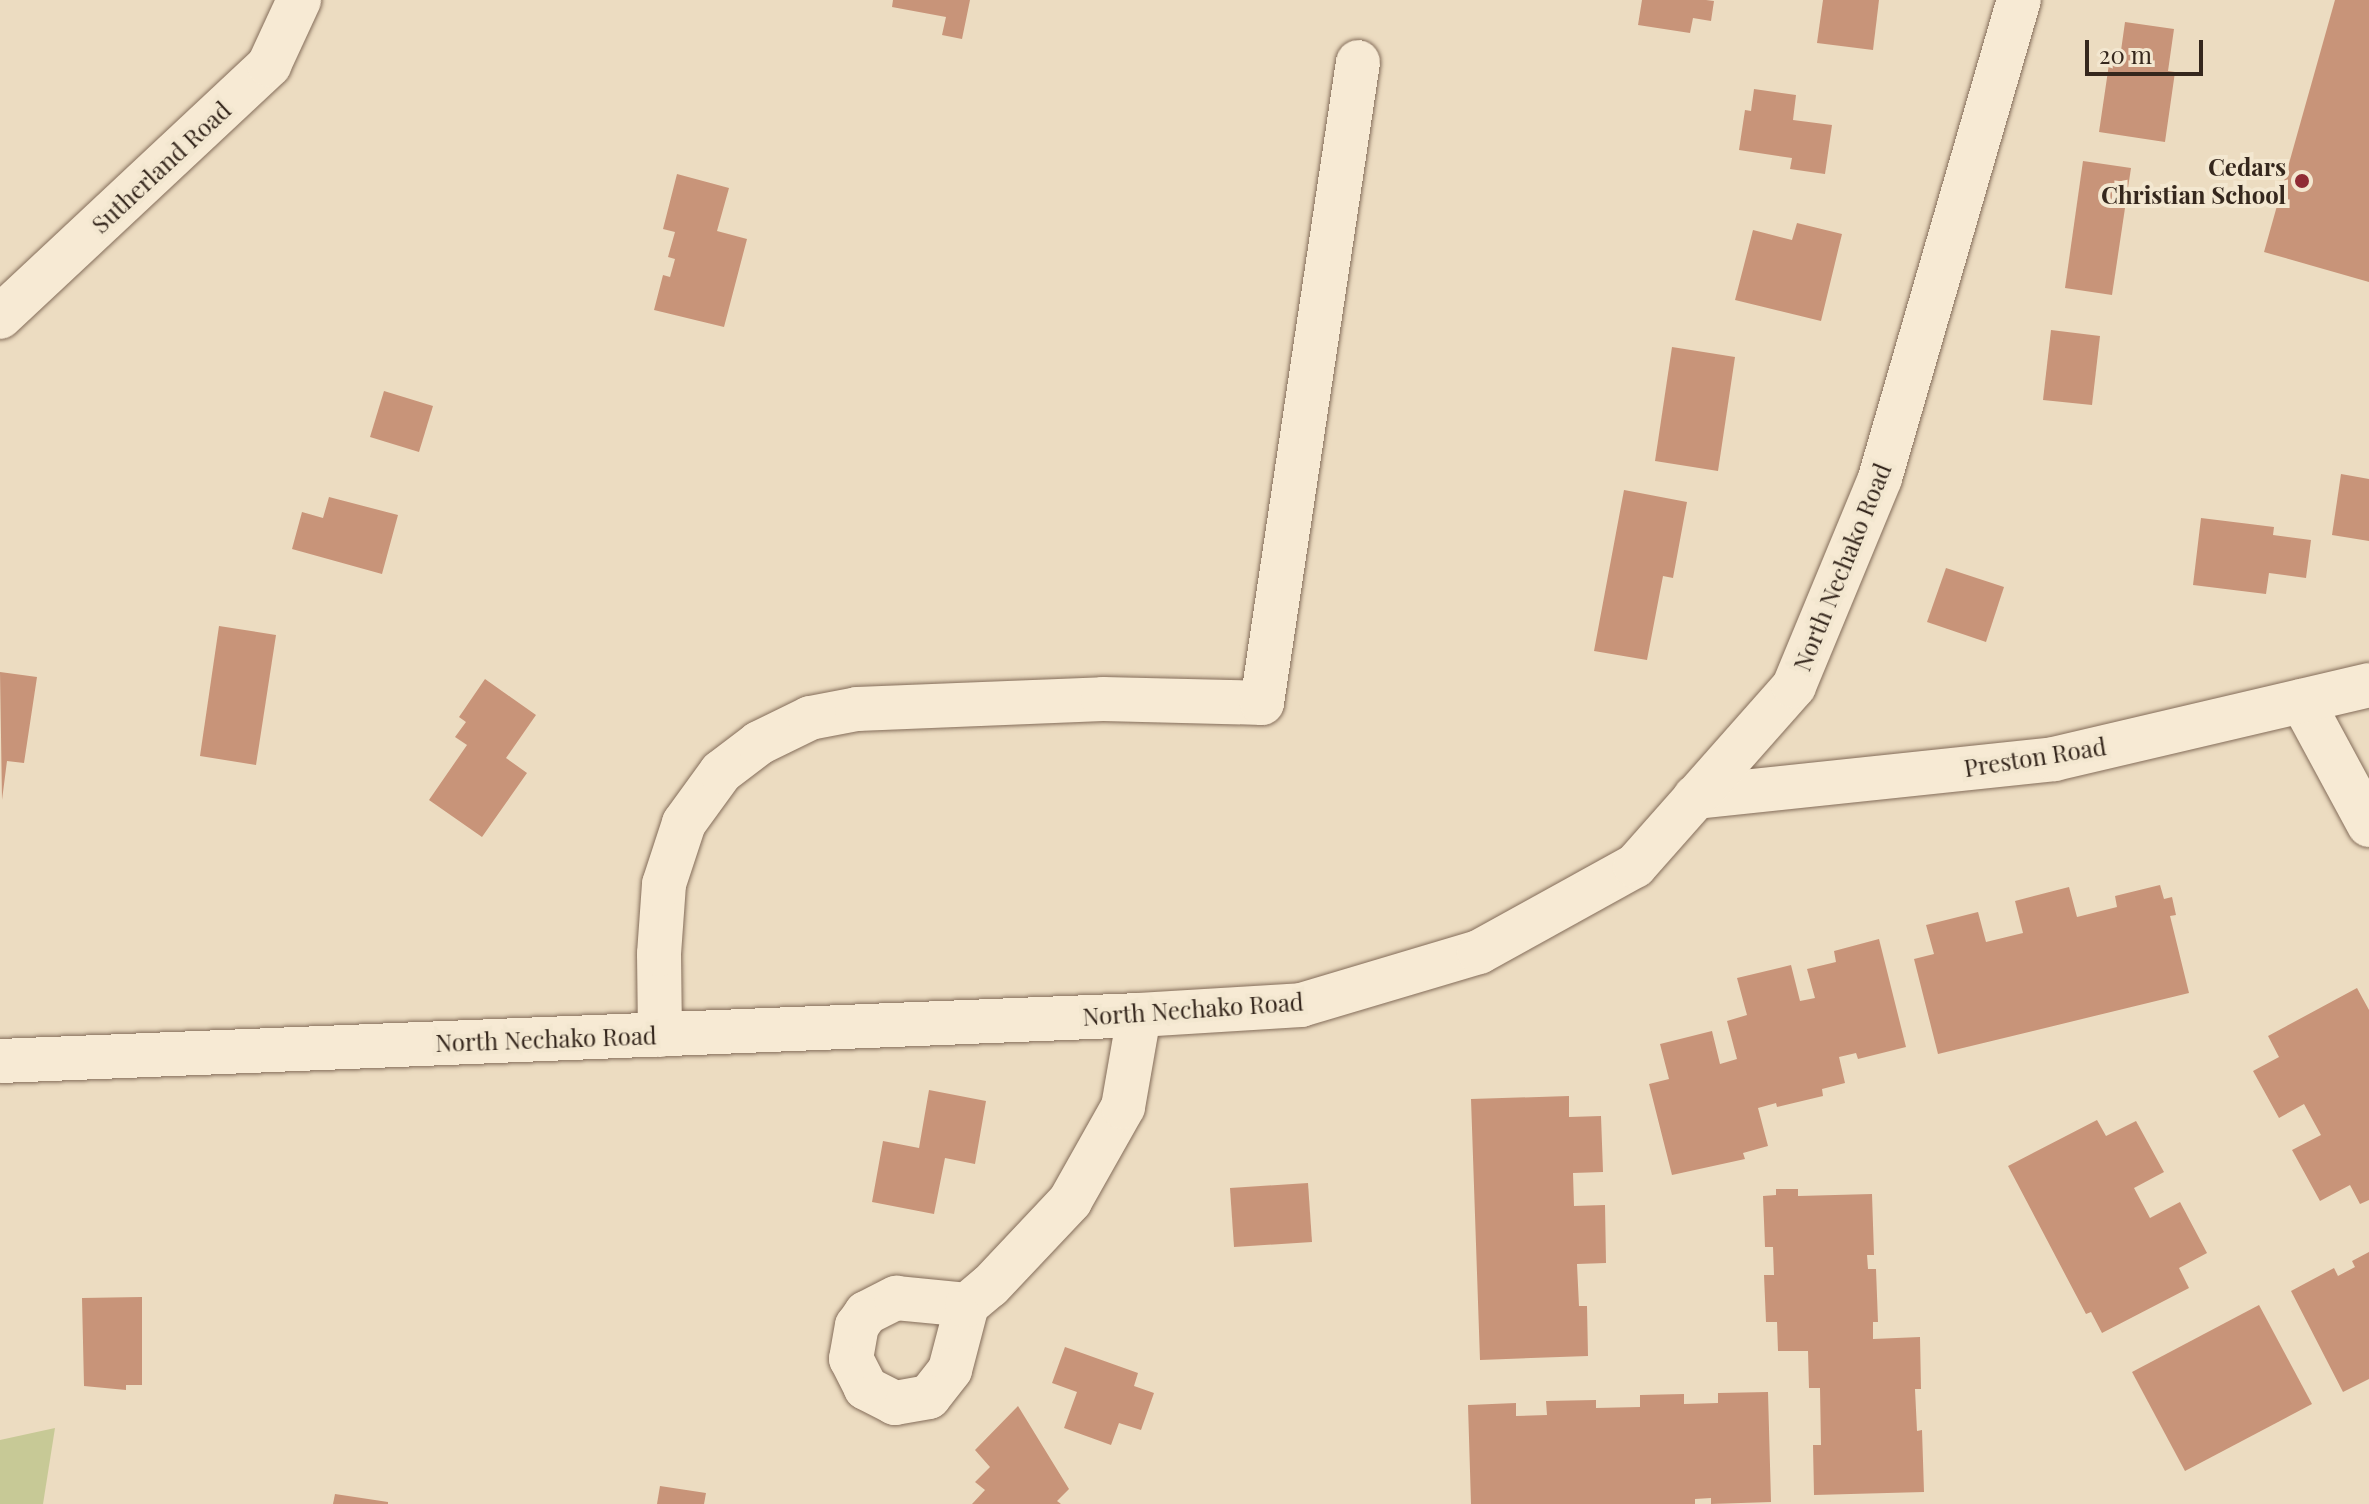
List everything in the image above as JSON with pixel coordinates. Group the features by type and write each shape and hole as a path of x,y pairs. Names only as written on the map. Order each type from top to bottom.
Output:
{"street":[{"name":"Sutherland Road","path":"0,317 269,65 299,0"},
{"name":"North Nechako Road","path":"0,1061 1139,1015 1301,1005 1479,952 1635,866 1794,686 1874,492 2019,0"},
{"path":"660,1035 659,954 664,884 684,823 721,772 759,743 810,718 857,709 1103,699 1262,703 1358,62"},
{"name":"Preston Road","path":"1695,797 2054,759 2369,685"},
{"path":"2302,701 2369,825"},
{"path":"967,1305 990,1286 1070,1201 1123,1107 1139,1015"}],"green space":[{"path":"55,1428 43,1504 0,1504 0,1440"}],"building":[{"path":"893,0 970,0 962,39 942,35 946,17 892,7"},
{"path":"1642,0 1714,1 1711,21 1693,18 1690,33 1638,25"},
{"path":"1823,0 1879,0 1873,50 1817,43"},
{"name":"Cedars Christian School","path":"2335,0 2369,0 2369,282 2264,252"},
{"path":"2125,22 2174,29 2168,71 2175,72 2165,142 2099,132 2109,64 2119,65"},
{"path":"1754,89 1796,95 1793,120 1832,125 1825,174 1790,169 1792,158 1739,150 1745,110 1751,111"},
{"path":"2083,161 2131,168 2112,295 2065,288"},
{"path":"677,174 729,188 717,231 747,239 724,327 654,310 663,275 670,277 675,259 668,257 675,232 663,229"},
{"path":"1797,223 1842,234 1821,321 1735,300 1753,230 1792,240"},
{"path":"2051,330 2100,336 2092,405 2043,400"},
{"path":"1672,347 1735,357 1718,471 1655,461"},
{"path":"384,391 433,406 419,452 370,437"},
{"path":"2341,474 2369,479 2369,541 2332,535"},
{"path":"1624,490 1687,502 1673,578 1663,576 1647,660 1594,651"},
{"path":"329,497 398,515 382,574 292,549 302,512 323,518"},
{"path":"2201,518 2274,527 2273,535 2311,540 2306,578 2269,573 2266,594 2193,585"},
{"path":"1946,568 2004,587 1986,642 1927,622"},
{"path":"219,626 276,635 256,765 200,756"},
{"path":"0,672 37,677 24,763 7,761 2,800"},
{"path":"485,679 536,715 506,758 527,773 482,837 429,800 467,745 455,737 466,722 459,717"},
{"path":"2160,885 2164,899 2172,897 2176,915 2170,916 2189,993 1938,1054 1914,959 1934,954 1926,925 1978,912 1986,942 2023,933 2015,901 2069,887 2077,917 2117,907 2115,896"},
{"path":"1879,939 1906,1047 1858,1059 1856,1053 1839,1057 1845,1083 1822,1089 1823,1096 1777,1107 1776,1103 1758,1108 1768,1146 1743,1153 1745,1159 1672,1175 1649,1084 1669,1079 1660,1044 1712,1031 1720,1064 1737,1059 1727,1021 1747,1015 1737,978 1791,965 1800,1001 1815,998 1807,969 1836,962 1834,951"},
{"path":"2357,988 2369,1010 2369,1200 2360,1204 2350,1185 2320,1201 2292,1150 2321,1135 2304,1104 2279,1118 2253,1071 2279,1057 2268,1036"},
{"path":"929,1090 986,1101 975,1164 945,1158 934,1214 872,1202 883,1141 919,1148"},
{"path":"1569,1096 1569,1117 1601,1116 1603,1172 1573,1173 1574,1206 1605,1205 1606,1263 1577,1264 1579,1306 1587,1306 1588,1356 1480,1360 1471,1099"},
{"path":"2097,1120 2106,1136 2136,1121 2164,1172 2134,1188 2150,1218 2180,1202 2207,1253 2179,1268 2189,1288 2102,1333 2091,1312 2086,1314 2008,1166"},
{"path":"1308,1183 1312,1242 1234,1247 1230,1188"},
{"path":"1776,1189 1798,1189 1798,1196 1872,1194 1874,1255 1867,1255 1868,1269 1876,1269 1878,1322 1873,1322 1873,1339 1920,1337 1921,1389 1915,1389 1917,1431 1922,1430 1924,1492 1814,1495 1813,1445 1821,1445 1820,1388 1809,1388 1808,1351 1778,1351 1777,1322 1766,1322 1764,1275 1774,1275 1773,1247 1765,1247 1763,1196 1776,1195"},
{"path":"2369,1252 2369,1379 2343,1392 2291,1291 2334,1268 2338,1276 2355,1267 2352,1261"},
{"path":"142,1297 142,1385 126,1385 126,1390 84,1386 82,1298"},
{"path":"2259,1305 2312,1404 2185,1471 2132,1372"},
{"path":"1065,1347 1138,1373 1134,1386 1154,1393 1141,1430 1119,1423 1111,1445 1064,1428 1077,1392 1052,1383"},
{"path":"1768,1392 1771,1502 1711,1504 1711,1498 1695,1499 1695,1504 1471,1504 1468,1405 1516,1403 1516,1416 1547,1415 1546,1401 1596,1400 1596,1408 1640,1407 1640,1395 1684,1394 1684,1404 1718,1403 1718,1393"},
{"path":"1018,1406 1069,1489 1057,1501 1061,1504 972,1504 985,1490 975,1482 990,1467 975,1450"},
{"path":"660,1486 706,1493 704,1504 657,1504"},
{"path":"335,1494 388,1502 388,1504 333,1504"}],"place":[{"name":"Cedars Christian School","path":"2302,181"}]}
